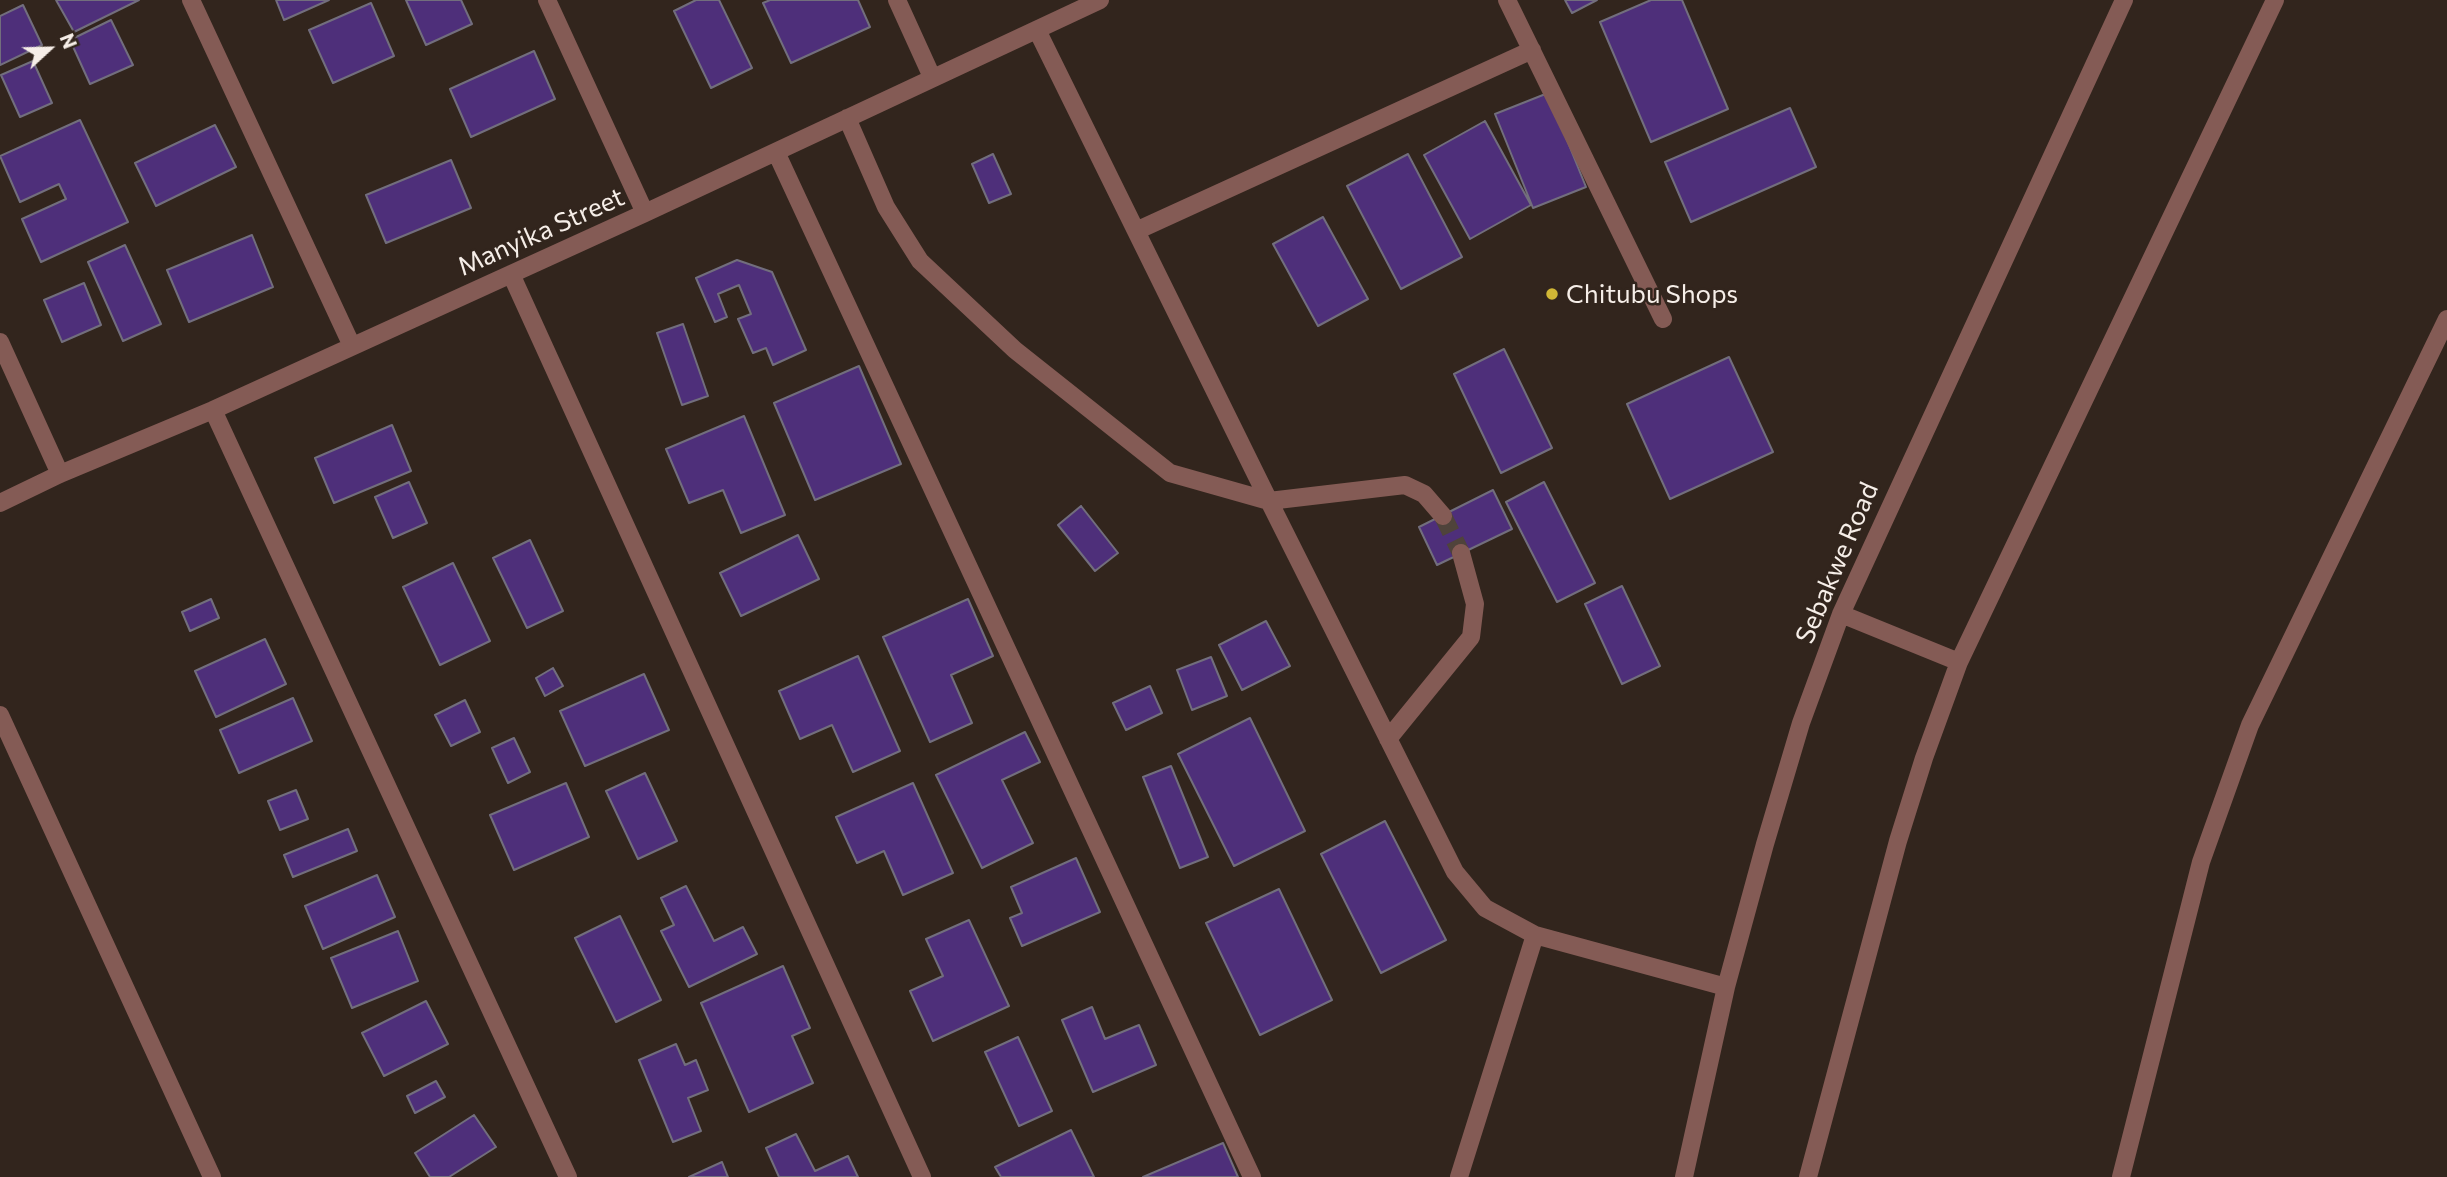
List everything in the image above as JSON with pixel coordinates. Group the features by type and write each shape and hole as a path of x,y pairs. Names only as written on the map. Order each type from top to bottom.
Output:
{"street":[{"path":"191,0 352,346"},
{"path":"547,0 645,213"},
{"path":"897,0 932,77"},
{"name":"Manyika Street","path":"0,503 60,474 213,410 645,213 1100,0"},
{"path":"1507,0 1663,319"},
{"path":"1808,1177 1898,841 1924,758 1959,662 2275,0"},
{"name":"Sebakwe Road","path":"1684,1177 1726,987 1801,723 1840,614 2121,1"},
{"path":"1037,30 1455,872 1485,908 1535,935 1726,987"},
{"path":"1136,230 1532,50"},
{"path":"847,118 886,207 920,261 1015,350 1170,473 1269,501 1405,485 1424,494 1443,516"},
{"path":"776,152 1252,1177"},
{"path":"511,274 922,1177"},
{"path":"2121,1177 2201,862 2250,724 2447,319"},
{"path":"0,342 60,474"},
{"path":"213,410 568,1177"},
{"path":"1388,739 1471,637 1475,604 1461,554"},
{"path":"1840,614 1959,662"},
{"path":"0,715 212,1177"},
{"path":"1459,1177 1535,935"}],"building":[{"path":"56,0 139,0 74,32"},
{"path":"276,0 329,0 284,20"},
{"path":"406,0 461,0 472,24 426,45"},
{"path":"696,0 719,0 752,68 711,88 674,11"},
{"path":"770,0 858,0 870,27 791,63 763,3"},
{"path":"1565,0 1597,0 1572,13"},
{"path":"1651,0 1682,0 1728,109 1651,142 1600,22"},
{"path":"371,3 394,56 333,83 309,30"},
{"path":"23,5 42,45 0,65 0,16"},
{"path":"111,20 133,65 90,84 70,40"},
{"path":"534,51 555,99 471,137 450,89"},
{"path":"33,61 52,103 20,117 1,75"},
{"path":"1548,93 1586,187 1533,208 1495,114"},
{"path":"1790,108 1816,167 1691,222 1665,162"},
{"path":"80,120 128,222 41,262 22,219 66,199 59,184 20,202 0,156"},
{"path":"1485,121 1531,205 1470,239 1424,155"},
{"path":"215,125 236,167 156,206 135,163"},
{"path":"993,154 1011,194 989,203 972,164"},
{"path":"1408,154 1462,257 1401,289 1347,186"},
{"path":"451,160 471,208 386,243 366,195"},
{"path":"1323,217 1368,299 1318,326 1273,244"},
{"path":"252,235 273,287 189,322 167,270"},
{"path":"125,245 161,324 123,341 88,262"},
{"path":"737,260 772,272 806,350 773,365 766,348 753,353 738,319 751,314 739,285 718,294 727,317 715,322 696,278"},
{"path":"84,283 101,325 62,342 44,300"},
{"path":"683,324 708,396 682,405 657,333"},
{"path":"1504,349 1552,448 1501,473 1454,374"},
{"path":"1729,357 1773,452 1670,499 1627,404"},
{"path":"859,366 901,464 815,500 774,403"},
{"path":"744,416 785,515 741,533 723,490 689,503 666,449"},
{"path":"392,425 411,471 334,503 315,458"},
{"path":"409,482 427,523 393,538 375,497"},
{"path":"1544,482 1595,583 1557,602 1506,502"},
{"path":"1493,490 1512,529 1437,565 1419,527"},
{"path":"1081,506 1118,553 1095,571 1058,525"},
{"path":"798,535 819,579 741,616 720,573"},
{"path":"530,540 563,611 527,628 493,558"},
{"path":"453,563 490,641 440,665 403,587"},
{"path":"1622,586 1660,666 1622,684 1585,604"},
{"path":"211,599 219,618 190,631 182,612"},
{"path":"968,599 993,656 951,675 972,723 930,742 883,637"},
{"path":"1266,621 1290,666 1242,690 1219,645"},
{"path":"265,639 286,684 216,717 195,671"},
{"path":"858,656 900,751 853,772 832,725 800,739 779,691"},
{"path":"1211,657 1227,696 1192,710 1177,670"},
{"path":"553,668 563,686 545,696 536,678"},
{"path":"644,674 669,730 585,766 560,711"},
{"path":"1150,686 1162,713 1126,730 1113,703"},
{"path":"293,698 312,741 239,773 220,730"},
{"path":"465,700 480,732 451,746 435,715"},
{"path":"1250,718 1305,831 1234,866 1178,754"},
{"path":"1025,732 1040,762 1002,780 1033,843 982,868 936,775"},
{"path":"514,738 530,772 508,783 492,748"},
{"path":"1171,766 1208,857 1180,868 1143,777"},
{"path":"645,773 677,841 638,859 606,791"},
{"path":"566,783 589,837 514,870 490,815"},
{"path":"913,783 953,873 903,895 884,851 857,863 836,817"},
{"path":"296,790 308,819 280,830 268,801"},
{"path":"1385,821 1446,940 1381,973 1321,854"},
{"path":"348,829 357,851 293,877 284,855"},
{"path":"1076,858 1100,912 1022,946 1010,918 1022,913 1011,887"},
{"path":"377,875 395,917 323,949 305,906"},
{"path":"686,886 714,941 743,927 757,954 689,987 661,931 674,925 661,898"},
{"path":"1279,889 1332,1000 1260,1035 1206,923"},
{"path":"620,916 661,1000 616,1022 575,938"},
{"path":"969,920 1009,1006 933,1041 910,991 943,976 926,939"},
{"path":"398,931 418,981 352,1008 331,958"},
{"path":"783,966 810,1028 792,1036 813,1083 749,1112 701,1003"},
{"path":"426,1001 448,1044 384,1076 362,1033"},
{"path":"1092,1007 1105,1039 1139,1025 1156,1065 1093,1092 1062,1020"},
{"path":"1018,1037 1052,1111 1019,1126 985,1052"},
{"path":"676,1044 685,1065 696,1060 708,1090 688,1098 701,1131 673,1142 639,1060"},
{"path":"436,1081 445,1097 415,1113 407,1096"},
{"path":"474,1115 496,1147 449,1177 430,1177 415,1153"},
{"path":"1071,1130 1094,1177 1001,1177 995,1167"},
{"path":"796,1134 815,1171 848,1156 858,1177 779,1177 766,1148"},
{"path":"1223,1143 1238,1177 1143,1177"},
{"path":"722,1162 728,1177 689,1177"}],"tunnel":[{"path":"1443,516 1461,553"}],"place":[{"name":"Chitubu Shops","path":"1552,294"}]}
